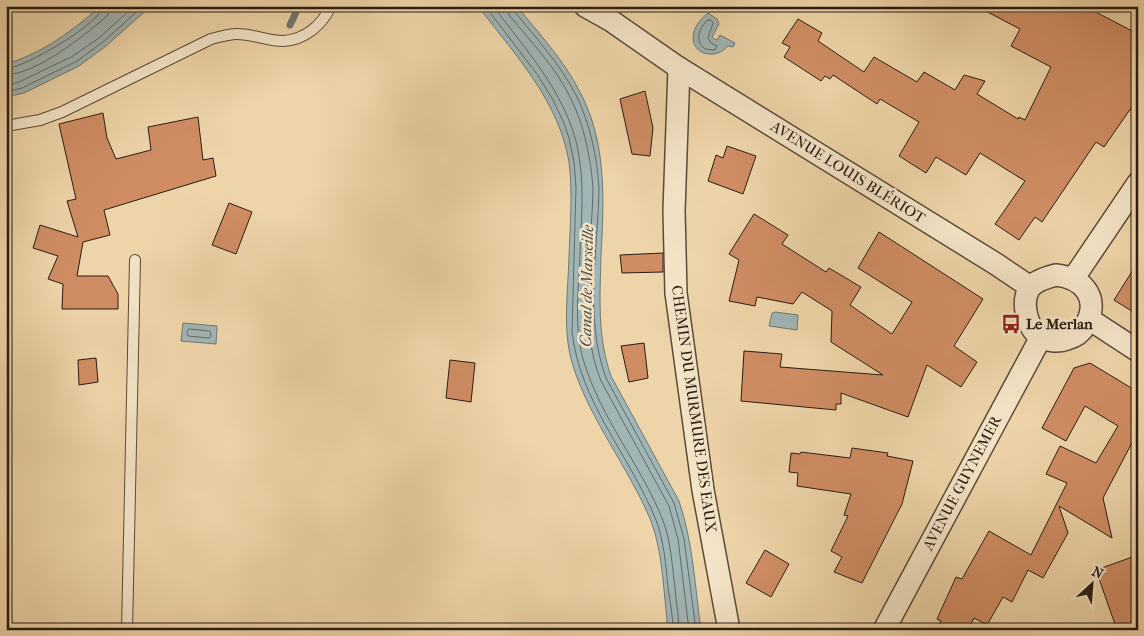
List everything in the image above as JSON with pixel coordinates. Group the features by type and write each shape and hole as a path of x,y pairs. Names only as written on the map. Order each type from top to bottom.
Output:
{"street":[{"name":"AVENUE LOUIS BLÉRIOT","path":"585,6 610,20 679,68 988,259 1023,283"},
{"name":"CHEMIN DU MURMURE DES EAUX","path":"679,68 674,211 676,292 703,490 729,630"},
{"path":"1074,279 1138,183"},
{"path":"1056,275 1074,279 1088,293 1091,303 1091,313 1082,332 1062,341 1041,337 1032,328 1028,318 1023,283 1056,275"},
{"path":"1089,319 1138,351"},
{"name":"AVENUE GUYNEMER","path":"884,630 1041,337"}],"lane":[{"path":"6,126 40,120 62,112 211,39 239,34 283,41 307,34 322,22 331,6"},
{"path":"127,630 135,260"}],"water":[{"path":"101,6 151,6 106,46 79,66 24,93 6,97 6,64 45,47 79,24"},
{"name":"Canal de Marseille","path":"470,6 517,6 574,80 589,111 595,131 602,172 603,214 600,316 603,346 611,376 679,501 691,548 701,630 668,630 661,560 651,521 632,482 600,426 573,366 567,326 571,186 569,162 564,140 556,120 535,81 481,10 473,11"},
{"path":"708,13 717,19 719,24 712,37 717,40 720,35 735,43 733,47 728,46 716,54 704,53 698,50 693,39 694,32 700,21"},
{"path":"772,313 798,315 797,330 769,326"},
{"path":"183,323 217,326 216,344 181,341"}],"building":[{"path":"976,6 1084,6 1138,34 1138,98 1104,147 1096,142 1042,222 1035,217 1019,240 995,224 1025,181 980,153 966,175 936,157 926,173 899,156 919,122 880,99 877,104 833,75 830,79 825,76 821,81 784,57 790,47 782,43 798,19 822,33 818,41 864,72 874,57 917,82 924,72 955,90 964,75 985,81 977,94 1018,119 1019,117 1025,120 1051,67 1011,46 1020,29"},
{"path":"645,91 653,128 650,156 632,154 620,99"},
{"path":"103,113 107,138 116,159 151,150 148,127 198,117 203,160 213,158 216,176 104,210 110,235 83,242 77,276 108,276 118,294 118,309 62,309 63,284 48,279 58,256 33,248 40,225 78,237 67,201 76,199 59,124"},
{"path":"727,146 756,156 743,194 708,181 716,155 723,158"},
{"path":"229,203 252,212 236,254 212,245"},
{"path":"754,214 788,235 782,244 826,272 829,268 861,287 850,305 892,334 912,302 858,268 879,232 983,299 954,346 977,362 961,387 927,365 908,417 841,393 841,404 836,404 836,410 741,401 744,351 782,354 780,367 883,375 831,342 832,311 802,292 793,304 757,297 755,306 729,301 739,260 729,254"},
{"path":"663,253 663,272 622,273 620,255"},
{"path":"1138,262 1138,315 1114,300"},
{"path":"644,343 648,378 629,382 621,346"},
{"path":"96,358 98,382 79,385 78,360"},
{"path":"450,360 475,363 471,402 446,398"},
{"path":"1090,363 1138,392 1138,438 1135,437 1103,498 1112,538 1059,506 1068,533 1043,578 1028,570 1012,602 1003,597 987,625 974,618 968,630 936,630 941,621 937,619 956,577 962,579 989,531 1031,555 1067,483 1046,474 1060,446 1096,463 1118,426 1085,406 1066,441 1042,428 1074,368"},
{"path":"852,448 888,453 887,456 913,461 902,504 862,583 834,572 842,557 831,551 848,516 844,515 851,494 797,486 798,473 789,472 791,453 800,454 801,452 850,458"},
{"path":"765,550 789,564 771,597 746,583"},
{"path":"1138,555 1138,630 1117,630 1096,570"}],"waterway":[{"path":"290,25 299,6"}],"place":[{"name":"Le Merlan","path":"1011,324"}]}
